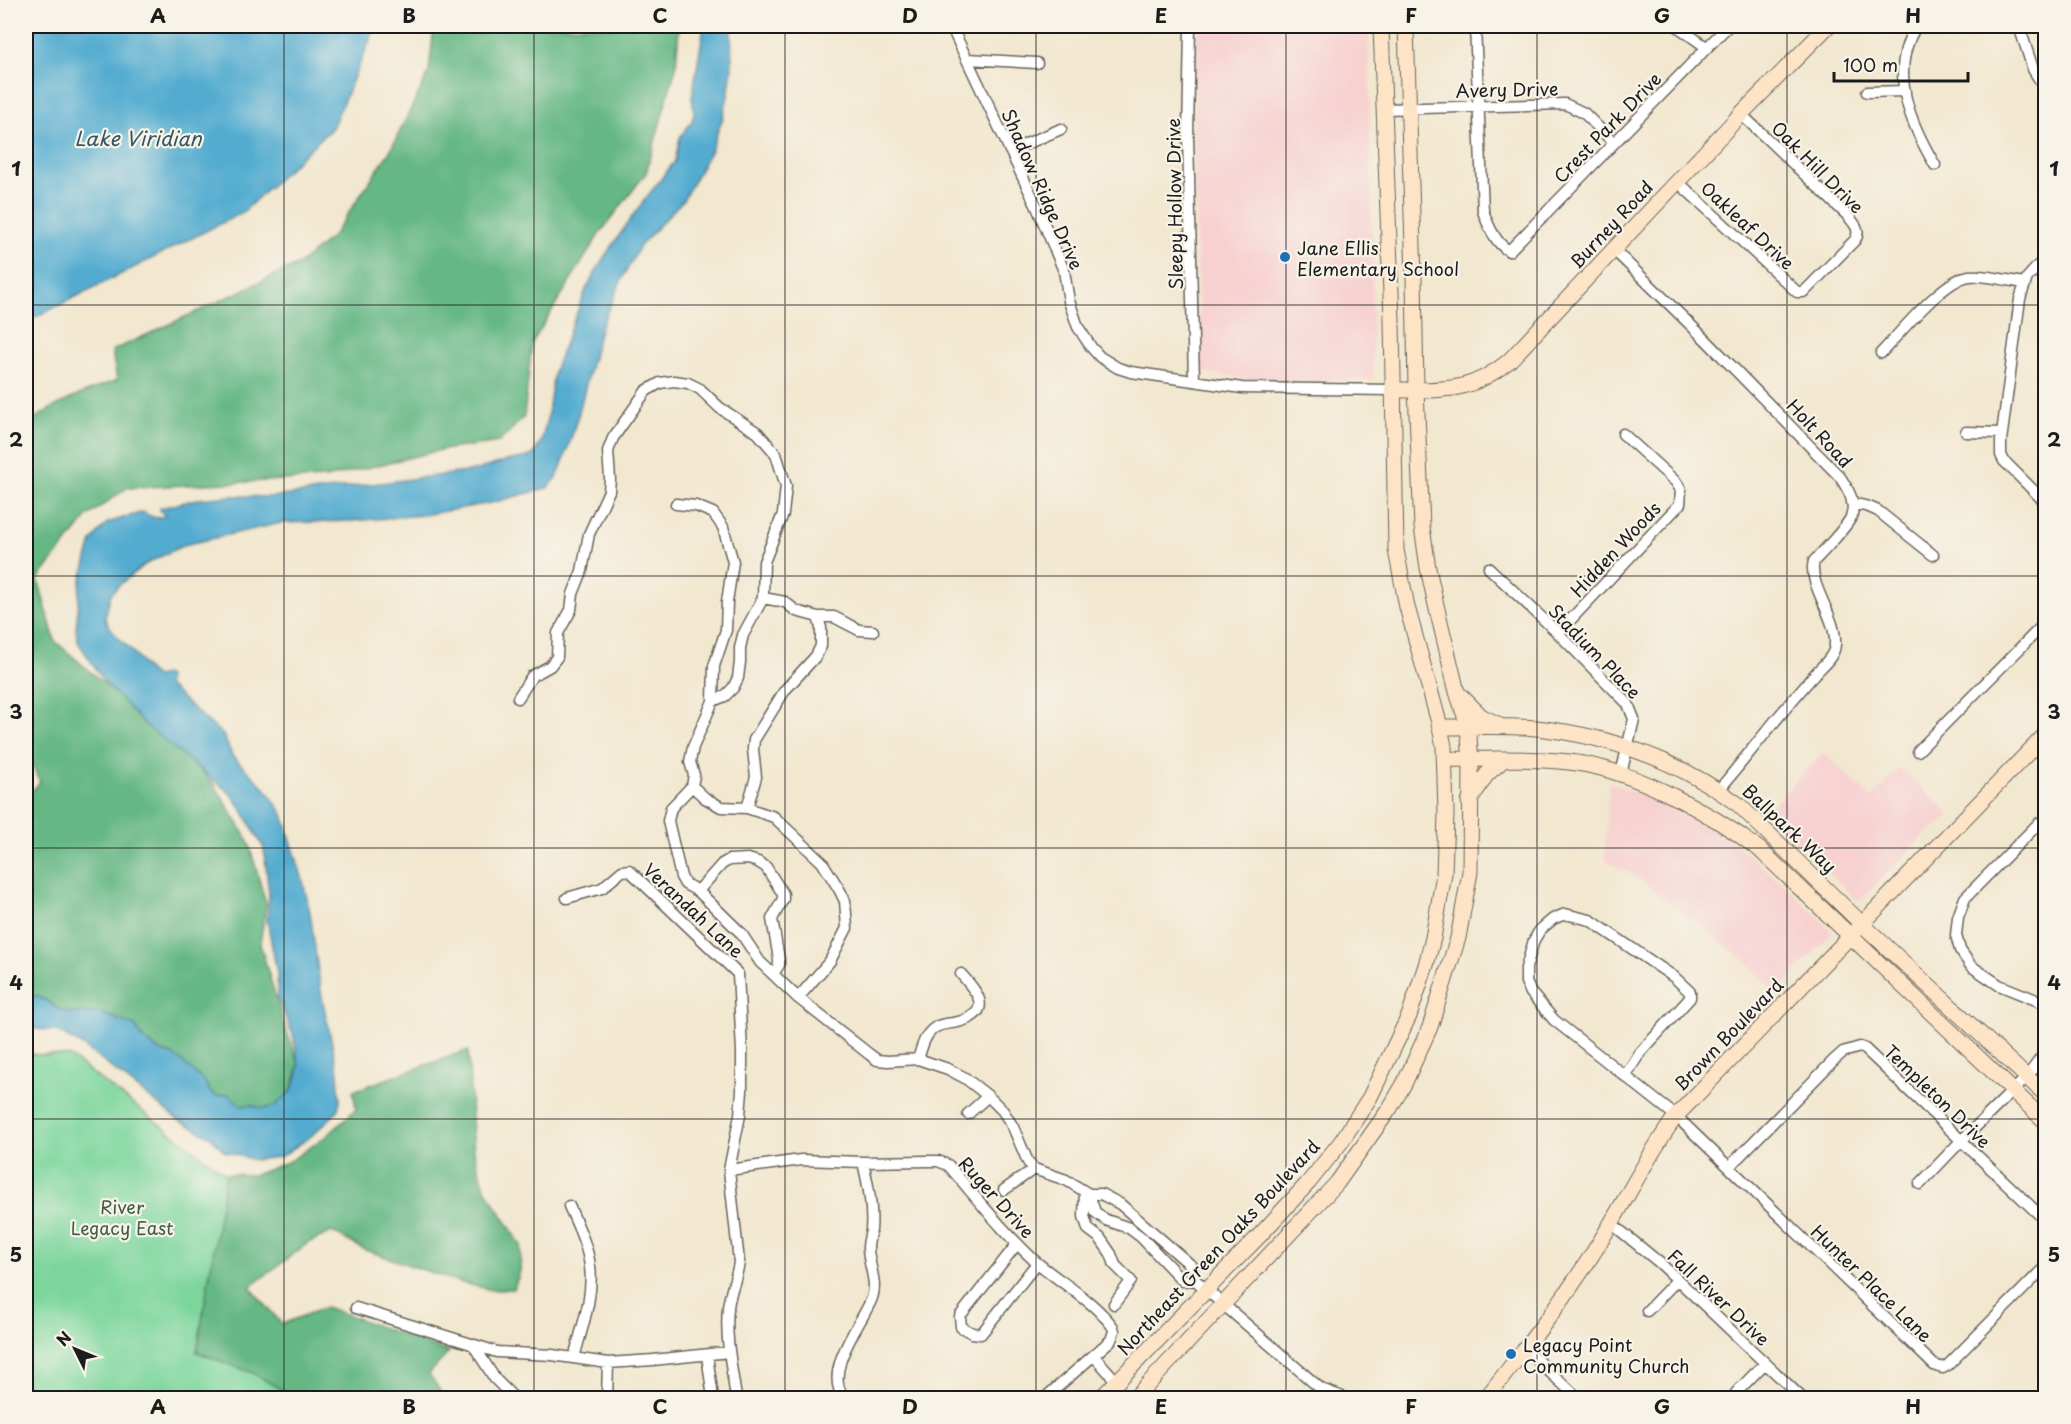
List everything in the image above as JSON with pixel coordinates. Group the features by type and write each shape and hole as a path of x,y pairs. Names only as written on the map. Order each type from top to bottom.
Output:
{"main road":[{"name":"Northeast Green Oaks Boulevard","path":"1101,1398 1208,1291 1309,1182 1341,1142 1370,1097 1409,1016 1426,964 1444,874 1446,814 1444,759 1440,727 1407,607 1396,550 1381,26"},
{"path":"1135,1398 1337,1183 1390,1108 1404,1084 1430,1027 1458,938 1470,872 1471,760 1468,726 1457,692 1428,568 1422,527 1406,26"},
{"name":"Burney Road","path":"1392,390 1435,391 1458,388 1482,380 1496,372 1514,356 1741,114 1828,26"},
{"path":"1457,692 1481,716 1502,727"},
{"name":"Ballpark Way","path":"1440,727 1502,727 1554,731 1627,747 1665,760 1719,790 1739,805 1863,925 2046,1095"},
{"name":"Brown Boulevard","path":"1486,1398 1549,1320 1572,1287 1646,1161 1676,1116 2046,734"},
{"name":"Ballpark Way","path":"1444,759 1566,762 1598,767 1621,774 1679,800 1744,839 1759,849 2046,1122"},
{"path":"1469,802 1488,774 1503,760"}],"street":[{"name":"Shadow Ridge Drive","path":"951,26 1037,207 1064,272 1078,327 1100,357 1118,369 1242,388 1392,390"},
{"name":"Sleepy Hollow Drive","path":"1190,26 1188,136 1194,381"},
{"path":"1475,26 1478,106"},
{"path":"1677,26 1706,47"},
{"name":"Crest Park Drive","path":"1478,106 1483,211 1490,228 1503,248 1509,251 1728,26"},
{"path":"1916,26 1904,57 1905,90 1910,117 1935,165"},
{"path":"2019,26 2033,69 2046,90"},
{"path":"967,59 1037,63"},
{"path":"1867,92 1905,90"},
{"name":"Avery Drive","path":"1385,109 1565,104 1584,113 1614,143"},
{"name":"Oak Hill Drive","path":"1741,114 1846,214 1858,231 1859,235 1856,240 1807,289 1797,292"},
{"path":"1010,151 1061,129"},
{"name":"Oakleaf Drive","path":"1678,182 1797,292"},
{"name":"Holt Road","path":"1613,249 1832,468 1850,492 1852,503"},
{"path":"2046,257 2025,284 2020,299 2001,455 2004,461 2046,503"},
{"path":"1881,353 1937,295 1953,283 1968,276 2025,284"},
{"path":"519,698 532,676 550,666 557,657 558,633 571,610 587,542 609,491 608,451 613,438 640,397 660,383 674,381 688,382 700,389 720,408 758,433 776,454 786,486 783,514 764,562 763,598 743,635 738,678 733,688 725,696 713,701"},
{"path":"1966,432 2002,433"},
{"name":"Hidden Woods","path":"1558,633 1680,504 1681,490 1676,482 1623,434"},
{"path":"1719,790 1784,709 1834,652 1835,637 1830,617 1817,588 1813,566 1851,518 1852,503 1878,511 1933,555"},
{"path":"676,504 696,506 713,513 723,527 733,562 727,602 726,630 714,666 713,701 693,747 690,762 694,775 692,786 671,808 668,821 681,877 690,888 698,891 741,933 760,962 798,998 836,1029 876,1060 918,1059 957,1074 988,1096 1003,1111 1013,1127 1028,1162 1034,1169 1066,1180 1087,1193 1101,1194 1120,1204 1193,1267 1194,1279 1321,1389 1345,1398"},
{"name":"Stadium Place","path":"1489,568 1628,704 1634,719 1621,774"},
{"path":"763,598 785,602 796,610 818,617 834,617 859,630 873,631"},
{"path":"747,808 756,777 754,740 785,690 821,646 821,628 818,617"},
{"path":"1918,751 2046,622"},
{"path":"692,786 705,798 721,807 747,808 774,817 822,862 845,901 848,928 838,949 798,998"},
{"path":"2046,822 2038,823 1965,898 1958,917 1956,935 1960,950 1971,966 1999,985 2046,1004"},
{"path":"698,891 722,864 729,860 758,862 770,870 783,894 783,899 772,920 779,959 779,965 773,974"},
{"name":"Verandah Lane","path":"567,898 602,888 622,871 629,870 738,974 742,1091 740,1115 729,1170 739,1262 728,1306 729,1352 736,1398"},
{"name":"Hunter Place Lane","path":"1625,1076 1640,1053 1690,998 1690,992 1666,971 1590,920 1565,914 1560,915 1546,924 1534,939 1526,968 1526,982 1531,993 1554,1020 1625,1076 1676,1116 1938,1367 1948,1365 2046,1266"},
{"path":"918,1059 929,1033 938,1026 966,1020 974,1015 978,1008 979,995 961,974"},
{"name":"Templeton Drive","path":"1729,1167 1834,1060 1843,1052 1857,1047 1865,1049 2046,1221"},
{"path":"1920,1184 2027,1077 2046,1051"},
{"path":"968,1114 988,1096"},
{"name":"Ruger Drive","path":"729,1170 801,1160 938,1161 948,1165 1017,1244 1037,1263 1083,1297 1113,1327 1113,1335 1094,1356"},
{"path":"844,1398 837,1385 837,1378 845,1350 872,1298 874,1288 868,1247 871,1208 863,1162"},
{"path":"1004,1190 1034,1169"},
{"path":"1087,1193 1095,1212 1106,1220 1129,1228 1142,1237 1183,1281 1194,1279"},
{"path":"1087,1193 1084,1216 1088,1229 1100,1238 1111,1254 1115,1265 1131,1281 1114,1304"},
{"path":"569,1206 591,1269 588,1297 574,1358"},
{"name":"Fall River Drive","path":"1611,1223 1677,1280 1802,1398"},
{"path":"1017,1244 960,1316 961,1327 972,1334 981,1334 1037,1263"},
{"path":"1647,1311 1677,1280"},
{"path":"356,1308 497,1352 608,1363 729,1352"},
{"path":"474,1346 495,1378 514,1398"},
{"path":"1525,1349 1578,1398"},
{"path":"707,1355 713,1398"},
{"path":"1045,1398 1094,1356 1118,1383"},
{"path":"607,1398 608,1363"},
{"path":"1736,1393 1765,1363"}],"shaded area":[{"name":"Jane Ellis Elementary School","path":"1197,26 1369,26 1373,379 1267,382 1201,372 1193,142"},
{"path":"1823,753 1872,798 1900,768 1951,815 1922,837 1862,899 1856,899 1766,812"},
{"path":"1609,782 1653,800 1733,841 1794,894 1833,932 1776,993 1739,956 1635,876 1604,860"}],"green space":[{"path":"434,26 679,26 676,67 646,173 598,236 532,343 524,417 499,442 441,450 325,478 127,488 88,516 38,579 55,641 181,750 214,784 248,840 266,904 260,944 283,1022 299,1064 292,1090 275,1106 264,1109 251,1105 245,1106 239,1104 228,1094 216,1096 205,1082 170,1054 161,1052 143,1039 135,1026 101,1013 70,1013 36,996 26,996 26,797 40,782 26,752 26,425 58,405 117,380 112,351 299,264 333,236 390,151 429,72"},
{"path":"468,1050 474,1152 485,1188 521,1245 520,1271 514,1289 492,1290 462,1283 365,1250 332,1232 308,1243 250,1287 282,1324 326,1307 449,1352 429,1374 445,1398 296,1398 253,1373 197,1352 226,1174 255,1175 290,1161 328,1135 356,1109 353,1091"},
{"name":"River Legacy East","path":"27,1054 69,1056 226,1174 197,1352 253,1373 296,1398 26,1398"}],"water":[{"name":"Lake Viridian","path":"26,26 376,26 332,128 242,213 26,322"},
{"path":"704,26 731,26 732,68 723,117 711,150 683,200 640,246 621,281 600,329 567,451 557,478 547,488 491,503 424,515 352,521 281,523 184,545 146,564 118,586 110,596 105,618 114,632 152,675 168,677 167,685 223,735 233,757 265,788 283,814 310,912 321,992 338,1072 340,1101 337,1112 309,1138 280,1157 254,1160 224,1151 211,1137 177,1119 83,1046 56,1031 26,1028 26,996 36,996 70,1013 101,1013 135,1026 143,1039 161,1052 180,1060 205,1082 216,1096 228,1094 239,1104 264,1109 275,1106 292,1090 299,1064 293,1035 278,999 277,973 267,920 269,895 264,849 242,809 230,793 144,724 103,680 78,642 76,630 80,584 92,541 107,523 143,512 159,518 165,515 160,508 197,499 232,496 272,497 473,471 534,454 541,442 547,420 554,371 586,289 603,259 636,211 675,161 680,137 692,121 694,112 692,97"}],"place":[{"name":"Jane Ellis Elementary School","path":"1285,257"},
{"name":"Legacy Point Community Church","path":"1511,1354"}]}
